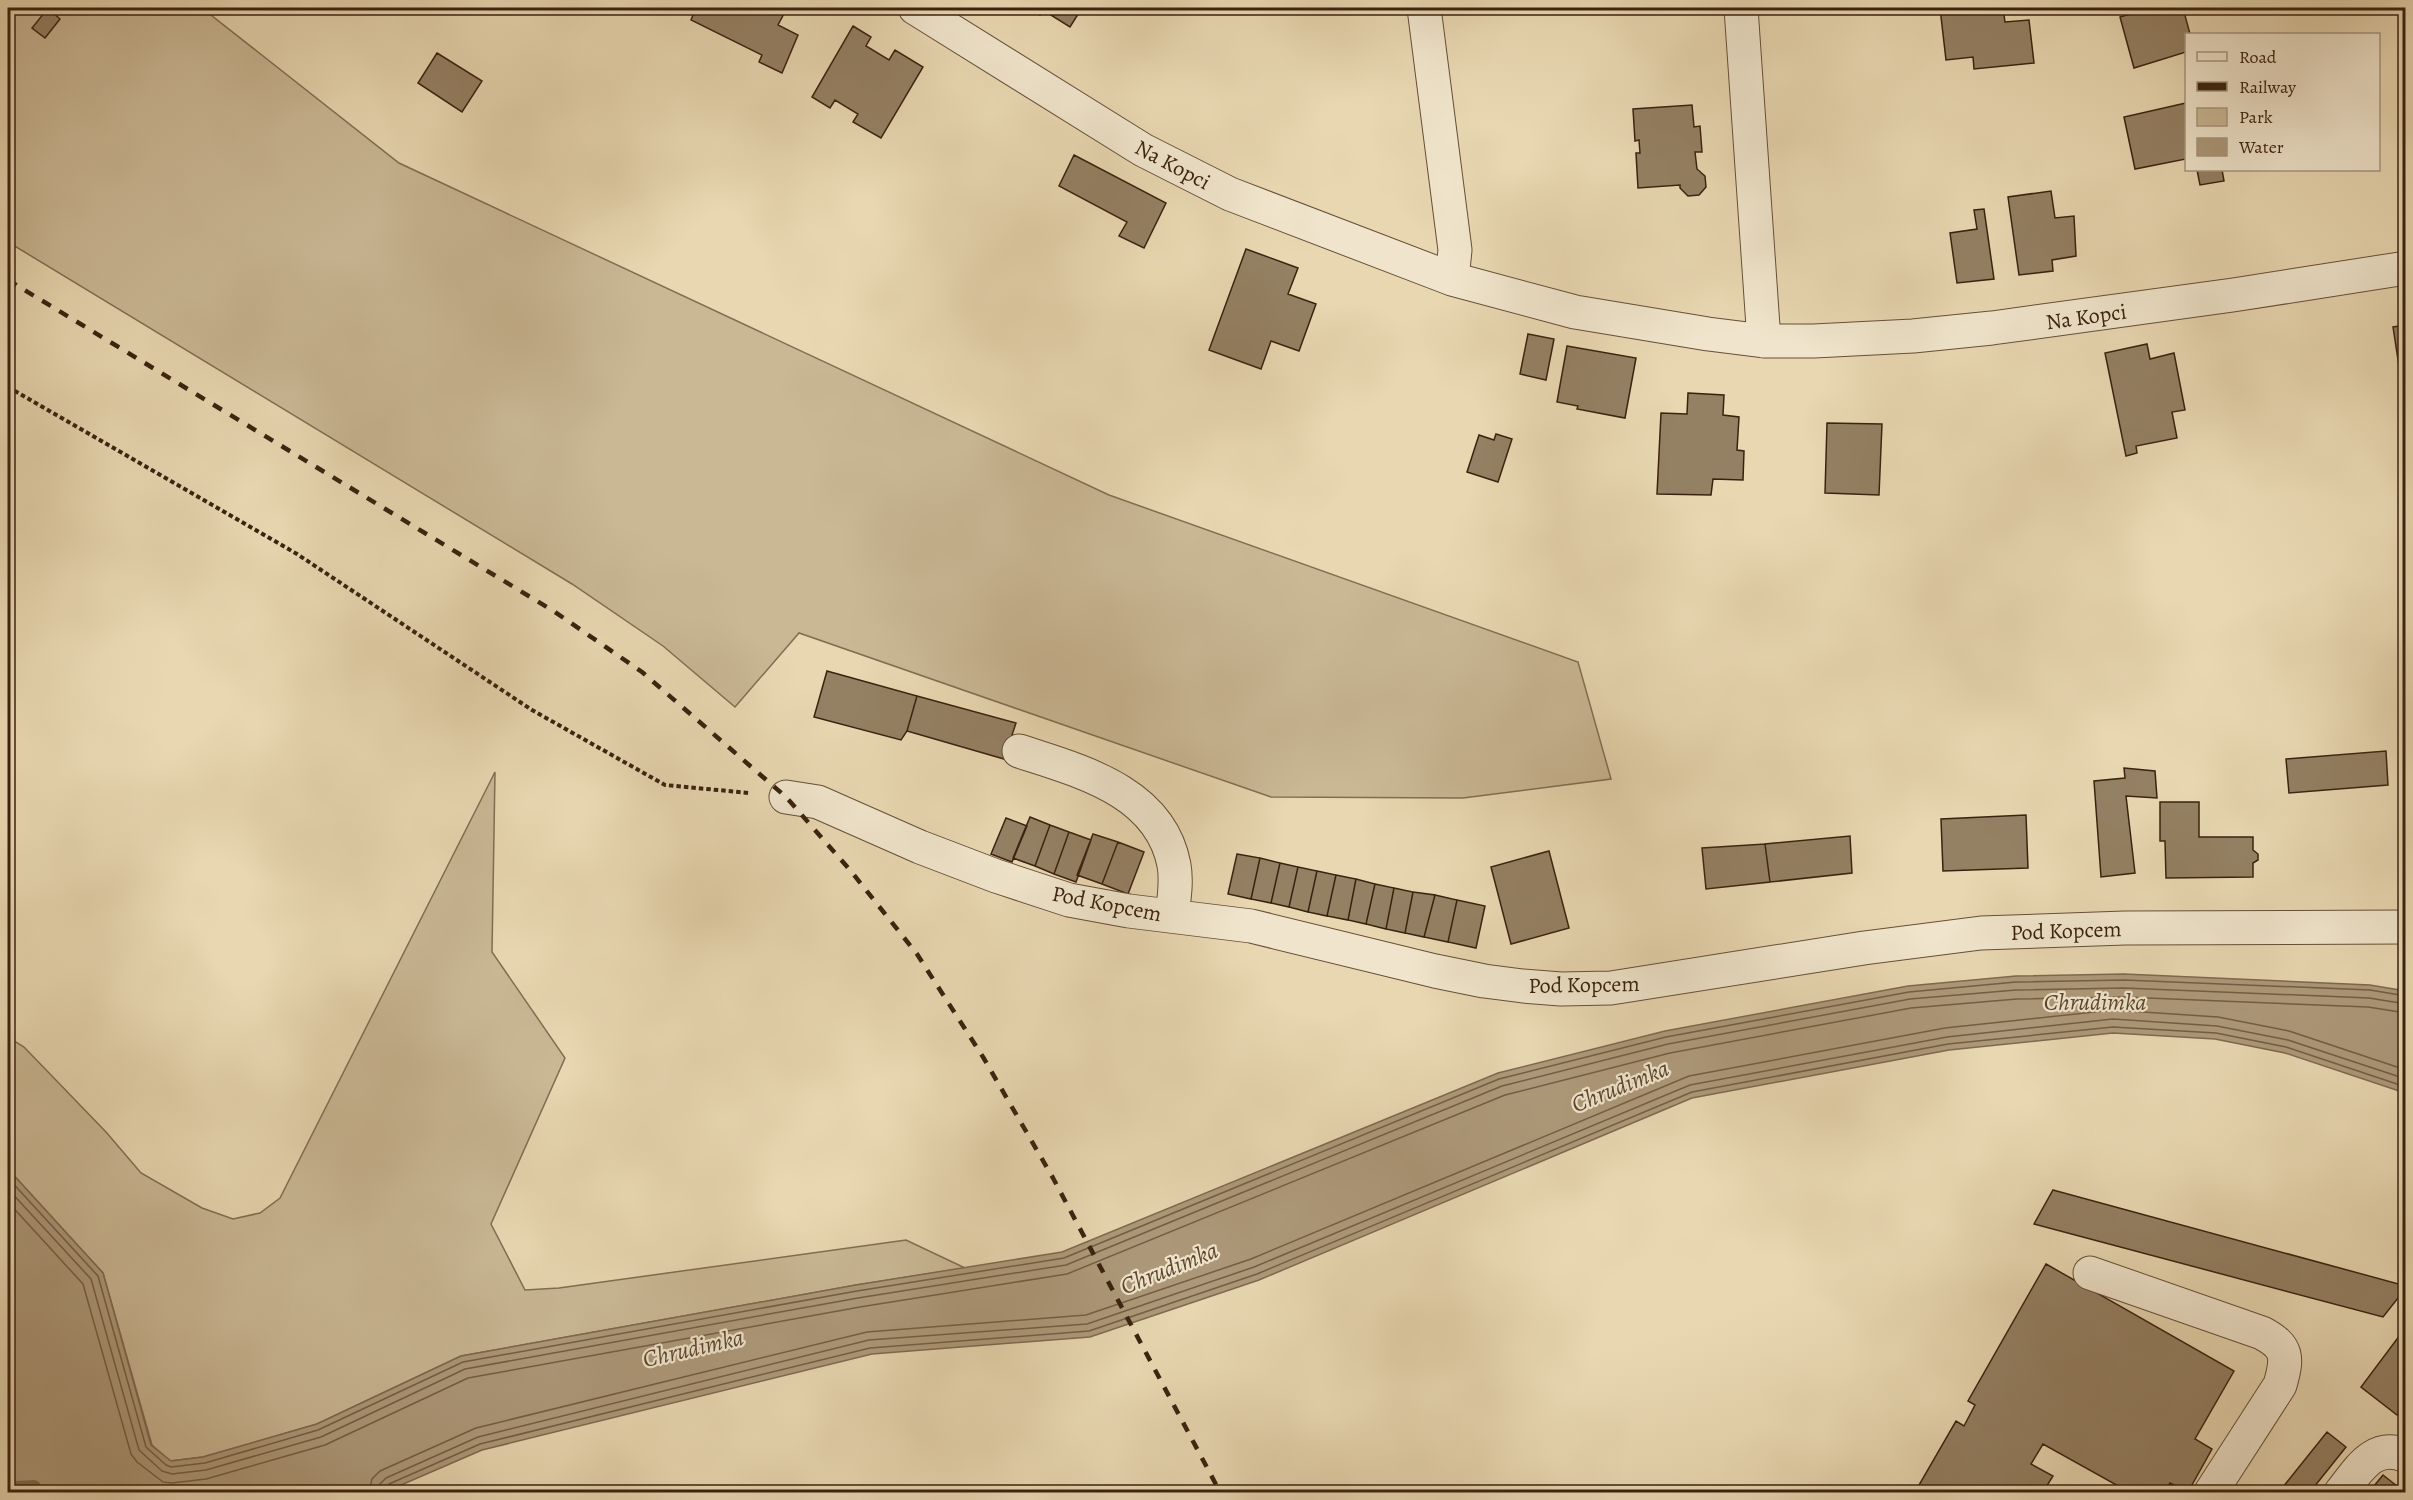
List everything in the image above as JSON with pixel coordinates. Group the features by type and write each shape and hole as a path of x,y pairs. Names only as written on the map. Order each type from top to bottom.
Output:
{"street":[{"name":"Na Kopci","path":"915,8 1143,150 1230,194 1452,279 1575,312 1764,341 1814,341 1992,328 2233,296 2406,268"},
{"path":"1424,8 1455,250 1452,279"},
{"path":"1741,8 1764,341"},
{"path":"1019,751 1102,780 1135,800 1154,820 1167,843 1174,866 1175,888 1172,916"},
{"name":"Pod Kopcem","path":"786,797 818,802 920,847 996,876 1069,900 1251,926 1484,981 1561,989 1611,988 1864,948 1981,933 2126,928 2406,927"},
{"path":"2090,1272 2262,1333 2276,1341 2284,1351 2286,1365 2280,1385 2211,1492"},
{"path":"2341,1492 2368,1459 2381,1453 2406,1456"}],"path":[{"path":"8,387 297,554 532,710 665,785 786,797"}],"green space":[{"path":"8,8 202,8 399,163 1109,495 1578,662 1611,779 1463,798 1271,797 799,633 735,707 663,646 572,584 8,242"},
{"path":"495,772 492,952 565,1058 491,1224 525,1290 559,1288 906,1240 965,1268 856,1285 461,1356 317,1424 203,1457 170,1461 152,1445 103,1273 8,1169 8,1037 24,1047 106,1132 141,1173 202,1208 233,1219 260,1213 280,1198"}],"water":[{"name":"Chrudimka","path":"2124,974 2370,985 2405,991 2405,1093 2285,1053 2215,1039 2113,1033 1949,1050 1692,1098 1259,1280 1090,1337 872,1354 482,1450 385,1492 18,1492 8,1475 8,1169 103,1273 151,1445 171,1461 203,1457 317,1424 461,1356 856,1285 1062,1252 1498,1073 1665,1031 1908,986 2016,976"}],"building":[{"path":"48,8 60,19 45,38 32,28"},
{"path":"696,8 787,8 778,25 798,35 782,73 759,62 762,55 691,20"},
{"path":"1029,8 1082,8 1070,27 1043,10 1040,15"},
{"path":"1940,8 2003,8 2005,22 2029,20 2034,63 1974,69 1973,57 1946,60"},
{"path":"2151,8 2183,8 2190,33 2185,33 2185,52 2134,68 2120,17"},
{"path":"853,26 871,37 866,46 889,60 895,50 923,67 881,138 853,122 858,114 835,100 830,108 812,97"},
{"path":"437,53 482,81 462,112 418,83"},
{"path":"2185,103 2185,159 2135,169 2124,117"},
{"path":"1692,105 1694,127 1700,126 1702,152 1695,152 1697,169 1705,176 1706,187 1699,195 1688,196 1680,185 1638,188 1636,153 1640,153 1639,140 1635,141 1633,109"},
{"path":"1074,155 1166,203 1144,248 1119,236 1127,222 1059,186"},
{"path":"2197,171 2222,171 2224,181 2200,185"},
{"path":"2051,191 2055,218 2074,216 2076,256 2052,260 2053,271 2019,275 2008,197"},
{"path":"1984,209 1994,279 1957,283 1950,233 1977,229 1974,210"},
{"path":"1246,249 1298,268 1288,294 1316,304 1299,351 1271,341 1261,369 1209,350"},
{"path":"2406,325 2406,385 2402,386 2393,327"},
{"path":"1528,334 1554,339 1546,380 1520,374"},
{"path":"2147,344 2150,359 2174,353 2185,410 2172,412 2177,438 2136,446 2137,453 2126,456 2105,353"},
{"path":"1567,346 1636,358 1625,418 1577,409 1578,406 1557,402"},
{"path":"1688,393 1724,395 1723,415 1739,417 1737,450 1744,451 1743,480 1713,479 1711,495 1657,494 1661,413 1687,414"},
{"path":"1827,423 1882,424 1879,495 1825,493"},
{"path":"1496,434 1512,439 1498,482 1467,472 1479,435 1494,440"},
{"path":"827,671 917,696 907,731 901,740 814,717"},
{"path":"917,696 1016,723 1004,759 907,731"},
{"path":"2386,751 2388,785 2289,793 2286,759"},
{"path":"2124,768 2155,771 2157,798 2126,796 2135,873 2101,877 2094,781 2125,778"},
{"path":"2160,802 2199,802 2199,837 2253,837 2253,850 2258,854 2258,860 2253,863 2253,877 2166,878 2165,841 2160,841"},
{"path":"2026,815 2028,868 1943,871 1941,819"},
{"path":"1030,817 1050,825 1035,866 1013,858"},
{"path":"1006,818 1027,826 1012,862 991,854"},
{"path":"1050,825 1069,832 1054,874 1035,866"},
{"path":"1069,832 1091,840 1076,882 1054,874"},
{"path":"1093,834 1118,842 1102,884 1077,875"},
{"path":"1850,836 1852,873 1770,882 1765,844"},
{"path":"1118,842 1144,852 1128,894 1102,884"},
{"path":"1765,844 1770,882 1706,889 1702,848"},
{"path":"1549,851 1569,928 1511,944 1491,867"},
{"path":"1237,854 1260,858 1251,899 1228,894"},
{"path":"1260,858 1280,863 1271,903 1251,899"},
{"path":"1280,863 1298,867 1289,907 1271,903"},
{"path":"1298,867 1317,871 1308,912 1289,907"},
{"path":"1317,871 1336,875 1327,916 1308,912"},
{"path":"1336,875 1356,879 1348,920 1327,916"},
{"path":"1356,879 1375,884 1366,924 1348,920"},
{"path":"1375,884 1394,888 1386,929 1366,924"},
{"path":"1394,888 1413,892 1405,933 1386,929"},
{"path":"1413,892 1435,895 1424,937 1405,933"},
{"path":"1435,895 1457,900 1448,942 1424,937"},
{"path":"1457,900 1485,906 1476,948 1448,942"},
{"path":"2053,1190 2406,1286 2406,1288 2383,1317 2034,1224"},
{"path":"2046,1264 2234,1371 2195,1439 2212,1449 2188,1492 2170,1483 2165,1492 2129,1492 2043,1444 2031,1464 2053,1476 2043,1492 1915,1492 1956,1421 1964,1426 1975,1405 1968,1401"},
{"path":"2406,1327 2406,1404 2397,1415 2361,1387"},
{"path":"2327,1432 2346,1447 2310,1492 2279,1492"},
{"path":"2383,1475 2402,1490 2400,1492 2369,1492"}],"waterway":[{"path":"8,1486 34,1487"}],"railway":[{"path":"8,280 555,612 642,672 786,797 850,870 917,954 983,1057 1053,1178 1220,1492"}]}
